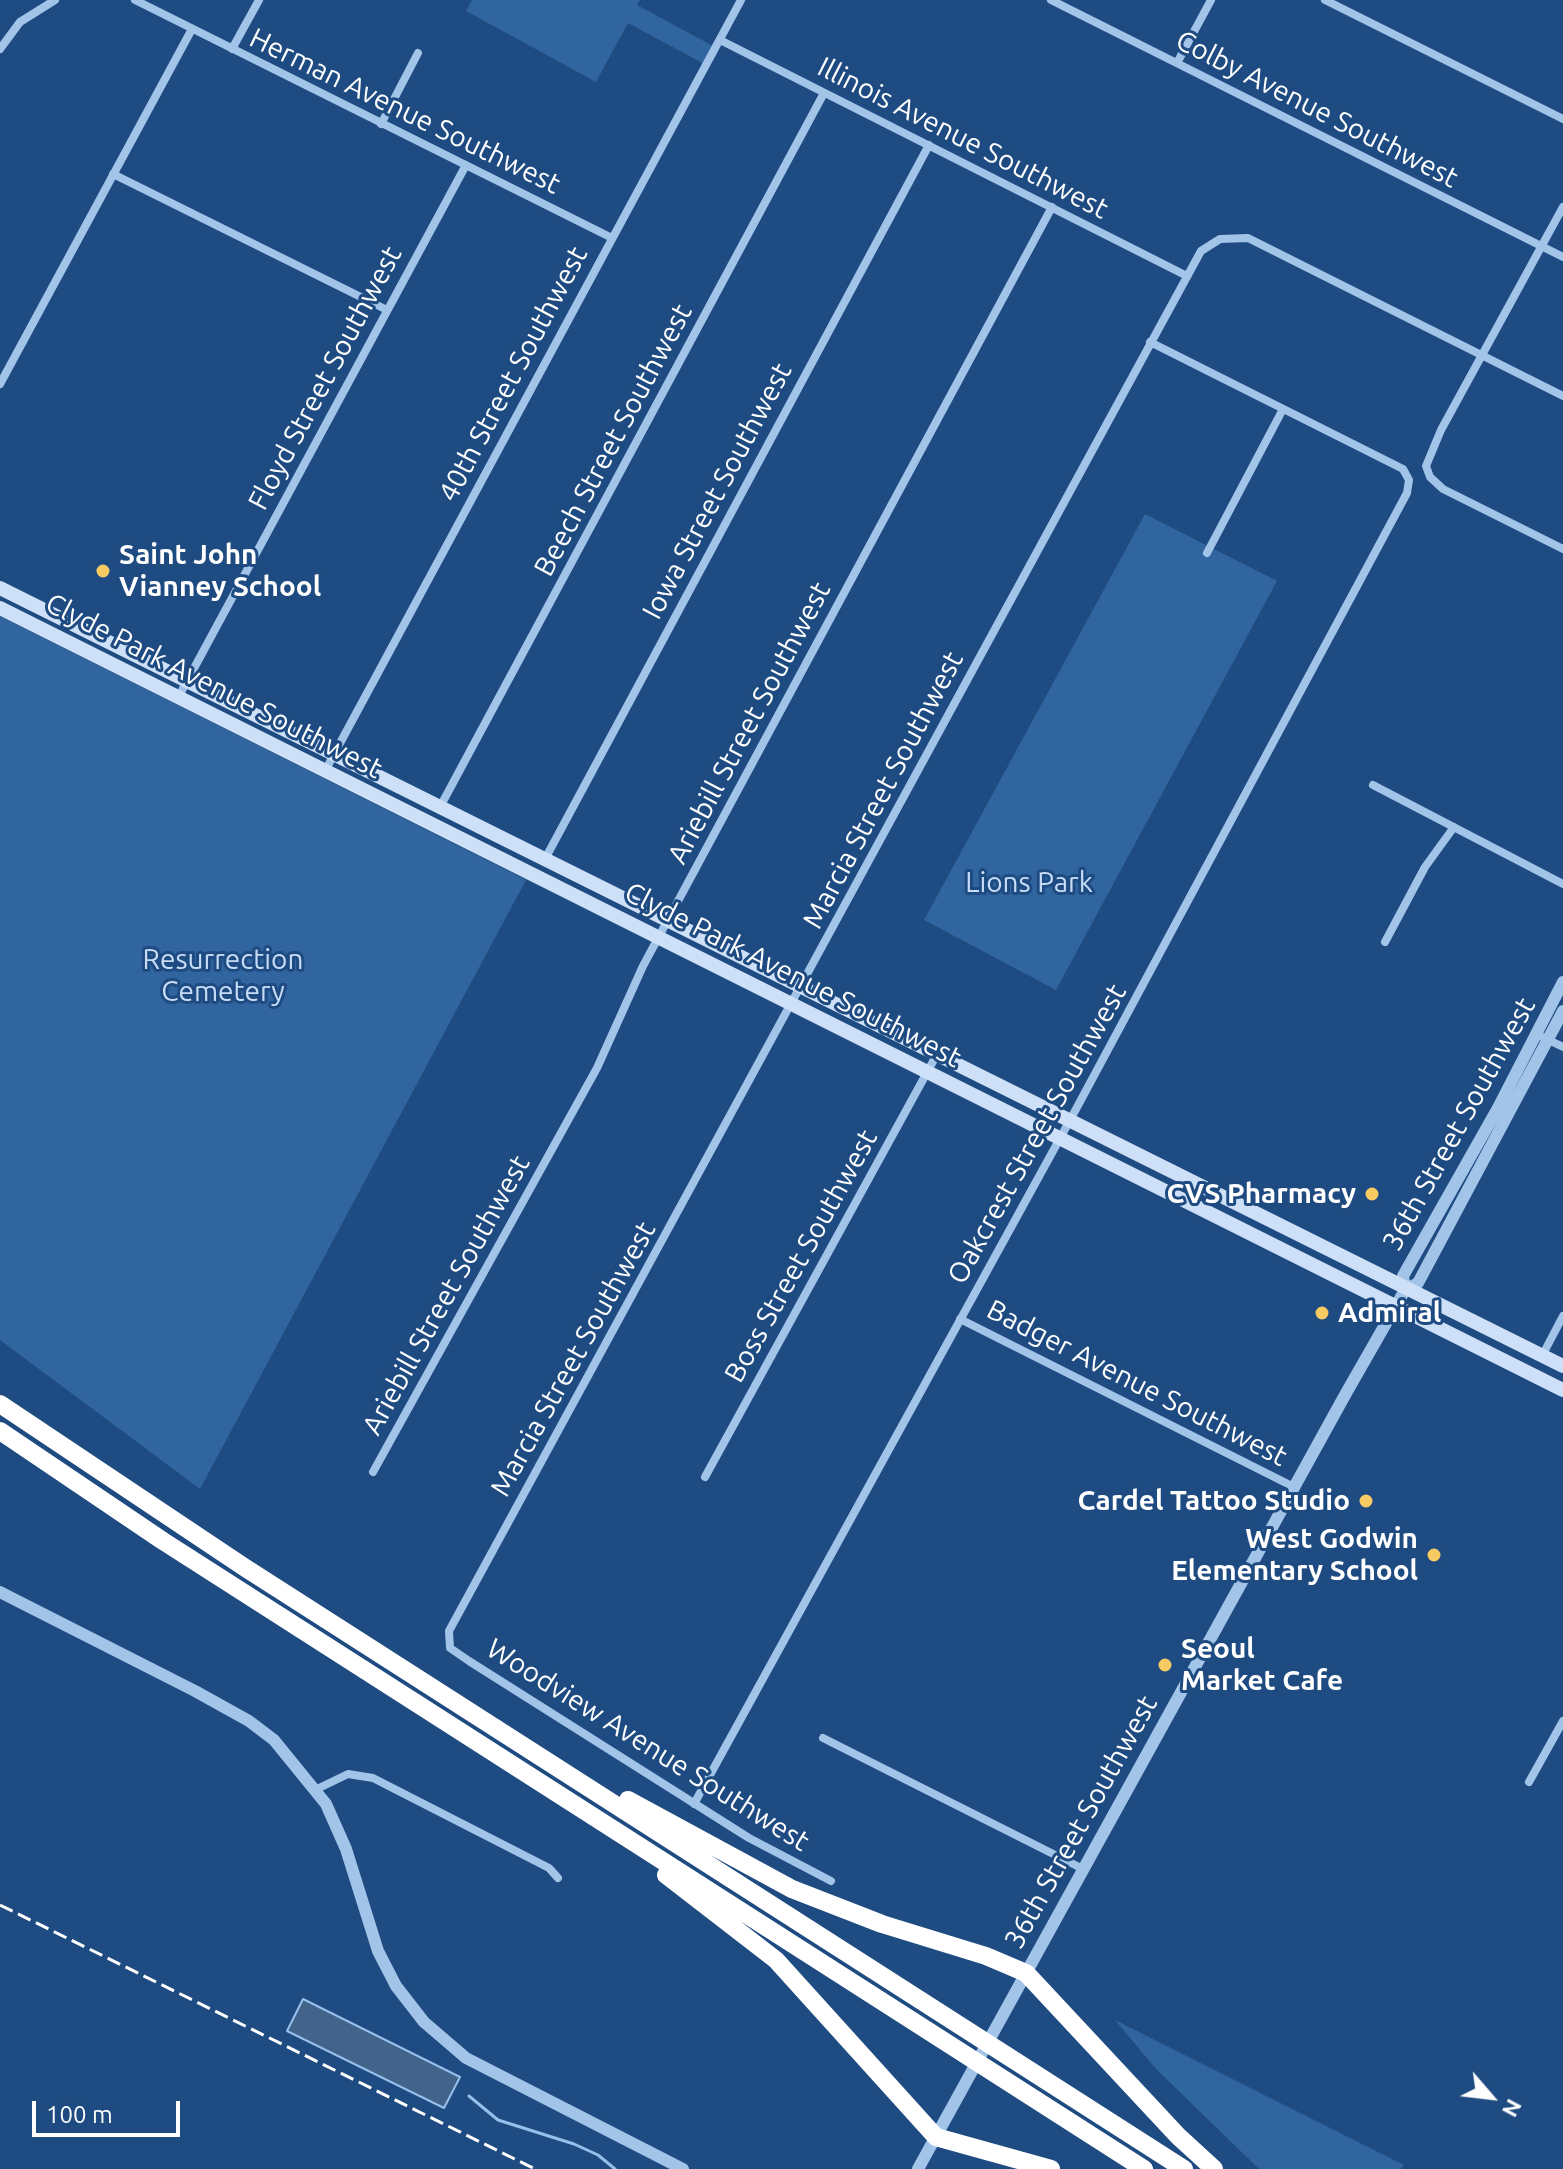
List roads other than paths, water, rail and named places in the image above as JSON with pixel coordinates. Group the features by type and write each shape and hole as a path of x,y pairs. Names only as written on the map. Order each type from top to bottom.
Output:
{"highway":[{"path":"0,1404 88,1466 1184,2169"},
{"path":"0,1431 163,1541 1144,2169"},
{"path":"529,1750 792,1889 882,1924 986,1956 1026,1973 1178,2136 1214,2169"},
{"path":"553,1790 766,1951 936,2137 1051,2169"}],"main road":[{"name":"Clyde Park Avenue Southwest","path":"0,588 1563,1366"},
{"name":"Clyde Park Avenue Southwest","path":"0,608 1563,1390"}],"street":[{"path":"0,49 20,22 55,0"},
{"name":"Herman Avenue Southwest","path":"135,0 612,238"},
{"path":"232,49 259,0"},
{"name":"40th Street Southwest","path":"325,771 741,0"},
{"name":"Colby Avenue Southwest","path":"1051,0 1563,257"},
{"path":"1177,63 1211,0"},
{"path":"1325,0 1563,119"},
{"path":"0,384 192,29"},
{"name":"Illinois Avenue Southwest","path":"720,40 1185,275"},
{"path":"381,124 418,53"},
{"name":"Beech Street Southwest","path":"440,807 824,93"},
{"name":"Iowa Street Southwest","path":"545,859 929,145"},
{"name":"Floyd Street Southwest","path":"179,696 466,165"},
{"path":"113,174 387,310"},
{"name":"Ariebill Street Southwest","path":"373,1472 597,1068 613,1026 659,936 1052,207"},
{"path":"1563,207 1441,430 1426,466 1430,477 1443,489 1563,549"},
{"name":"Marcia Street Southwest","path":"447,1641 449,1631 1195,259 1210,244 1229,237 1240,237 1269,247 1481,355"},
{"path":"1150,342 1283,409 1207,553"},
{"path":"1481,355 1563,396"},
{"name":"Oakcrest Street Southwest","path":"694,1804 1059,1139 1407,493 1409,480 1403,469 1283,409"},
{"path":"1373,785 1563,884"},
{"path":"1385,942 1425,867 1454,827"},
{"name":"36th Street Southwest","path":"918,2169 1395,1307 1405,1290 1418,1283 1542,1037 1563,982"},
{"name":"36th Street Southwest","path":"1542,1037 1563,1011"},
{"path":"1542,1037 1563,1047"},
{"name":"Boss Street Southwest","path":"705,1477 936,1056"},
{"path":"1542,1356 1563,1316"},
{"name":"Badger Avenue Southwest","path":"960,1319 1294,1487"},
{"path":"0,1592 249,1721 274,1740 317,1789 346,1849 378,1951 396,1986 424,2022 479,2065 683,2169"},
{"name":"Woodview Avenue Southwest","path":"447,1641 450,1648 469,1661 694,1804 831,1881"},
{"path":"1529,1782 1563,1721"},
{"path":"823,1738 1083,1869"},
{"path":"317,1789 348,1774 373,1778 549,1868 558,1878"}],"waterway":[{"path":"469,2096 498,2120 574,2144 598,2155 615,2169"}],"railway":[{"path":"0,1905 535,2169"}],"place":[{"name":"Saint John Vianney School","path":"103,571"},
{"name":"CVS Pharmacy","path":"1372,1194"},
{"name":"Admiral","path":"1322,1313"},
{"name":"Cardel Tattoo Studio","path":"1366,1501"},
{"name":"West Godwin Elementary School","path":"1434,1555"},
{"name":"Seoul Market Cafe","path":"1165,1665"}],"park label":[{"name":"Lions Park","path":"1029,883"},
{"name":"Resurrection Cemetery","path":"223,976"}]}
